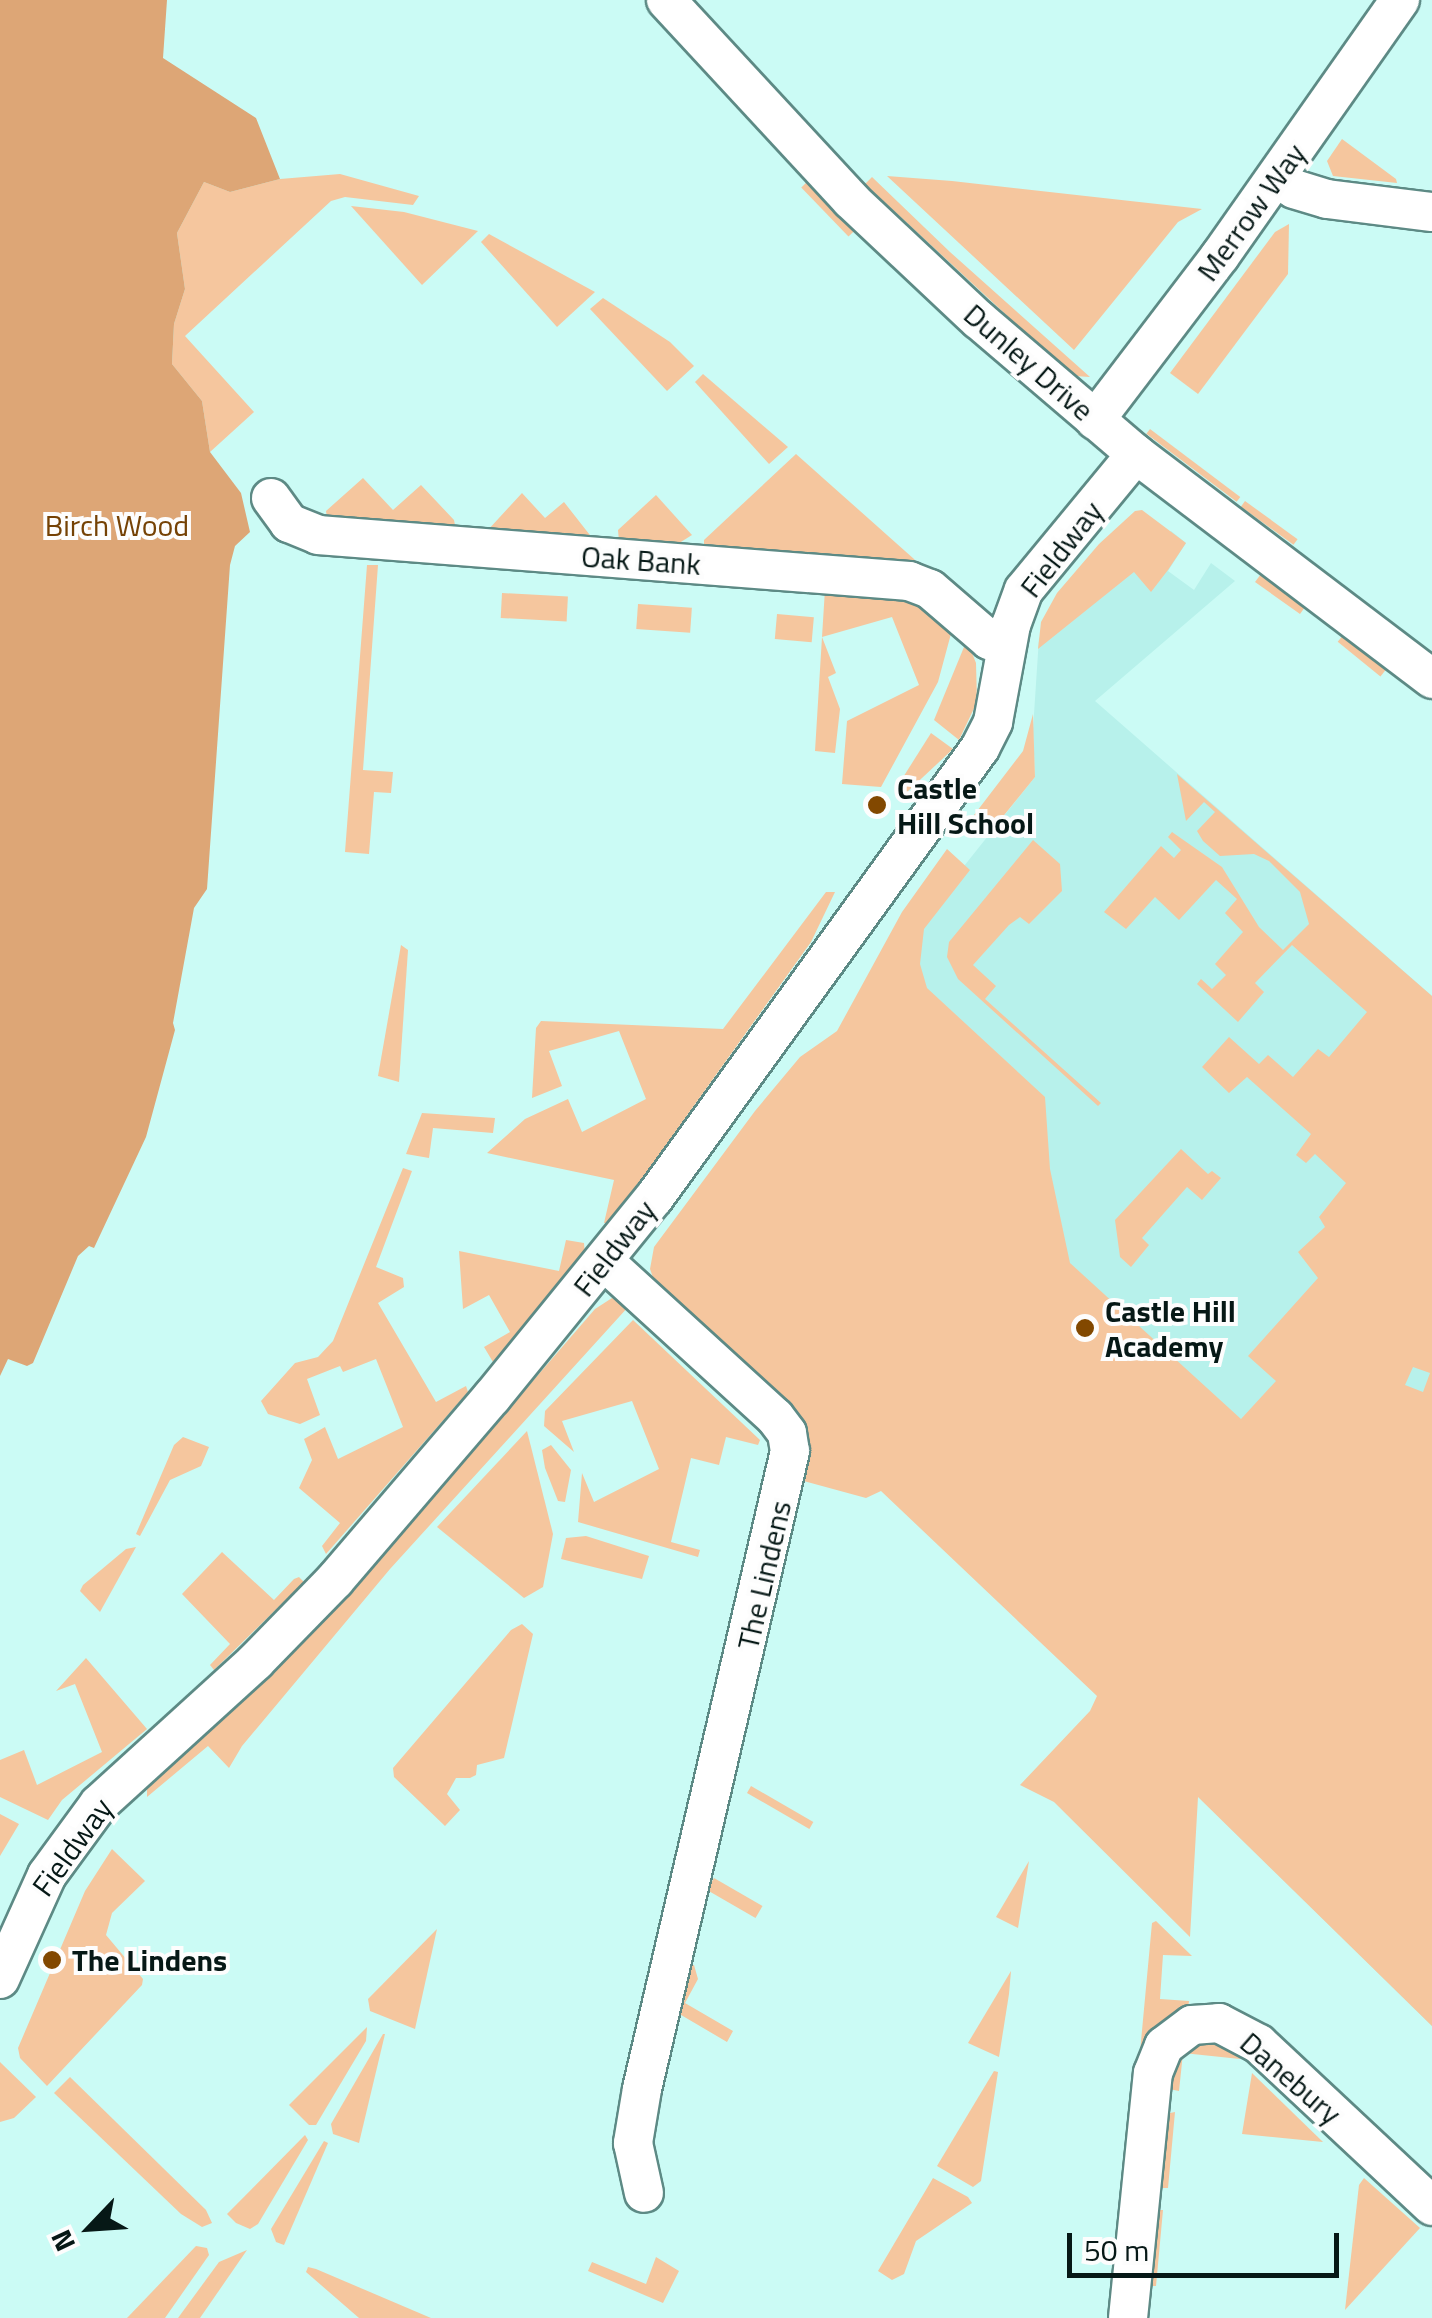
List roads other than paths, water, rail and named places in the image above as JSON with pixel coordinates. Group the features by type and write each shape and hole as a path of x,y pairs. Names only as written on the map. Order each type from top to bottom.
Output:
{"street":[{"name":"Dunley Drive","path":"666,0 743,88 865,214 1095,420 1432,679"},
{"name":"Merrow Way","path":"1095,420 1276,178 1400,0"},
{"path":"1276,178 1294,189 1328,199 1432,212"},
{"name":"Fieldway","path":"0,1978 47,1875 99,1804 256,1661 335,1580 605,1262 980,748 997,706 1006,646 1031,577 1136,454"},
{"name":"Oak Bank","path":"272,498 289,523 318,536 909,580 930,589 989,640 1006,646"},
{"name":"The Lindens","path":"605,1262 775,1418 786,1433 790,1452 642,2089 633,2143 644,2193"},
{"name":"Danebury","path":"1128,2318 1153,2073 1164,2046 1192,2025 1219,2022 1259,2044 1432,2206"}],"place":[{"name":"Castle Hill School","path":"877,805"},
{"name":"Castle Hill Academy","path":"1085,1328"},
{"name":"The Lindens","path":"52,1960"}],"park label":[{"name":"Birch Wood","path":"117,525"}]}
